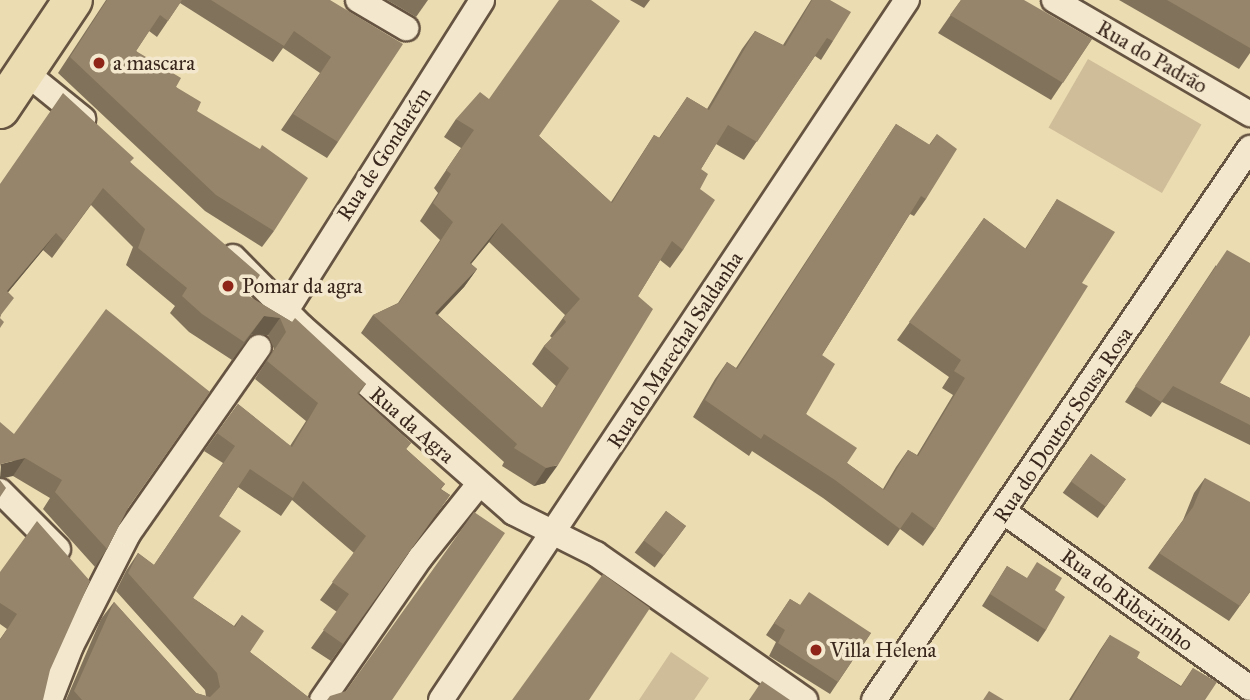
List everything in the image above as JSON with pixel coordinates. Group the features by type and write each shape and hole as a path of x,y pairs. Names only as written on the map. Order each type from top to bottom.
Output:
{"main road":[{"path":"0,109 73,0"}],"street":[{"path":"358,0 406,28"},
{"name":"Rua de Gondarém","path":"287,309 482,0"},
{"name":"Rua do Marechal Saldanha","path":"441,700 907,0"},
{"name":"Rua do Padrão","path":"1054,0 1250,114"},
{"path":"26,72 102,136"},
{"name":"Rua do Doutor Sousa Rosa","path":"874,700 1250,148"},
{"name":"Rua da Agra","path":"215,240 287,309 514,513 553,535 596,554 805,700"},
{"path":"50,700 98,594 143,511 259,347"},
{"path":"322,700 420,558 479,484"},
{"path":"0,491 116,613"},
{"name":"Rua do Ribeirinho","path":"1004,512 1250,688"}],"shaded area":[{"path":"1088,59 1201,124 1162,193 1048,127"},
{"path":"671,652 709,678 694,700 639,700"}],"building":[{"path":"107,0 182,0 168,21 160,15 136,51 181,78 176,87 201,102 197,111 260,149 262,145 308,178 274,231 216,195 70,57"},
{"path":"211,0 330,0 403,44 338,142 293,114 331,57 294,31 284,46"},
{"path":"559,0 591,0 620,21 539,136 612,203 654,135 660,138 687,97 709,110 755,31 785,46 812,0 830,0 851,12 833,41 827,38 757,142 728,125 701,169 708,174 700,189 715,200 683,250 672,241 638,296 653,309 558,465 546,468 514,448 517,444 373,315 399,303 453,222 433,203 451,174 446,170 474,130 456,119 480,92 489,99","holes":["502,223 580,299 563,318 566,322 544,346 569,368 542,408 435,313 477,269 470,263"]},
{"path":"961,0 1024,0 1092,39 1063,83 950,15"},
{"path":"1167,0 1250,0 1250,48"},
{"path":"63,93 134,158 130,162 260,275 247,295 292,322 295,318 366,384 357,393 411,443 406,449 445,484 440,489 450,495 343,644 323,630 349,594 332,582 366,536 303,481 293,498 250,469 219,516 241,531 193,598 235,627 242,615 264,631 250,652 312,700 82,700 74,691 114,602 196,693 210,697 220,687 217,673 128,573 138,553 154,565 235,446 217,433 238,404 292,447 318,403 267,361 286,332 280,318 264,316 244,342 202,314 182,296 187,288 138,248 145,229 103,188 64,241 56,233 7,291 14,298 0,316 0,184"},
{"path":"896,124 930,145 937,134 957,149 926,199 921,196 822,355 835,364 806,414 857,448 847,463 884,490 908,450 918,456 965,378 954,371 961,360 909,322 984,218 1026,249 1057,199 1115,232 1082,283 1088,286 935,529 912,512 900,529 835,480 764,434 761,439 705,400 727,362 737,369"},
{"path":"1227,250 1250,263 1250,335 1220,383 1250,398 1250,425 1173,386 1161,402 1135,386"},
{"path":"106,309 210,392 128,508 107,549 55,492 62,480 25,458 1,464 0,467 0,422 14,434"},
{"path":"1091,454 1126,479 1106,507 1071,482"},
{"path":"1205,478 1250,502 1250,592 1240,606 1159,553 1193,507"},
{"path":"0,480 6,488 0,497"},
{"path":"666,511 686,526 664,556 644,541"},
{"path":"474,512 505,533 392,700 327,700 330,696 346,691"},
{"path":"37,521 90,581 50,670 43,700 0,700 0,640 17,614 0,603 0,572"},
{"path":"1037,562 1062,578 1055,590 1065,597 1046,630 990,594 1007,566 1027,578"},
{"path":"603,574 650,608 589,700 512,700"},
{"name":"Villa Helena","path":"809,592 871,633 838,682 778,643 785,630 774,623 790,599 800,605"},
{"path":"1110,635 1140,652 1137,658 1181,687 1193,668 1217,682 1205,700 1071,700"},
{"path":"762,681 790,700 749,700"},
{"path":"989,691 1004,700 983,700"}],"place":[{"name":"a mascara","path":"99,63"},
{"name":"Pomar da agra","path":"228,286"},
{"name":"Villa Helena","path":"816,650"}]}
